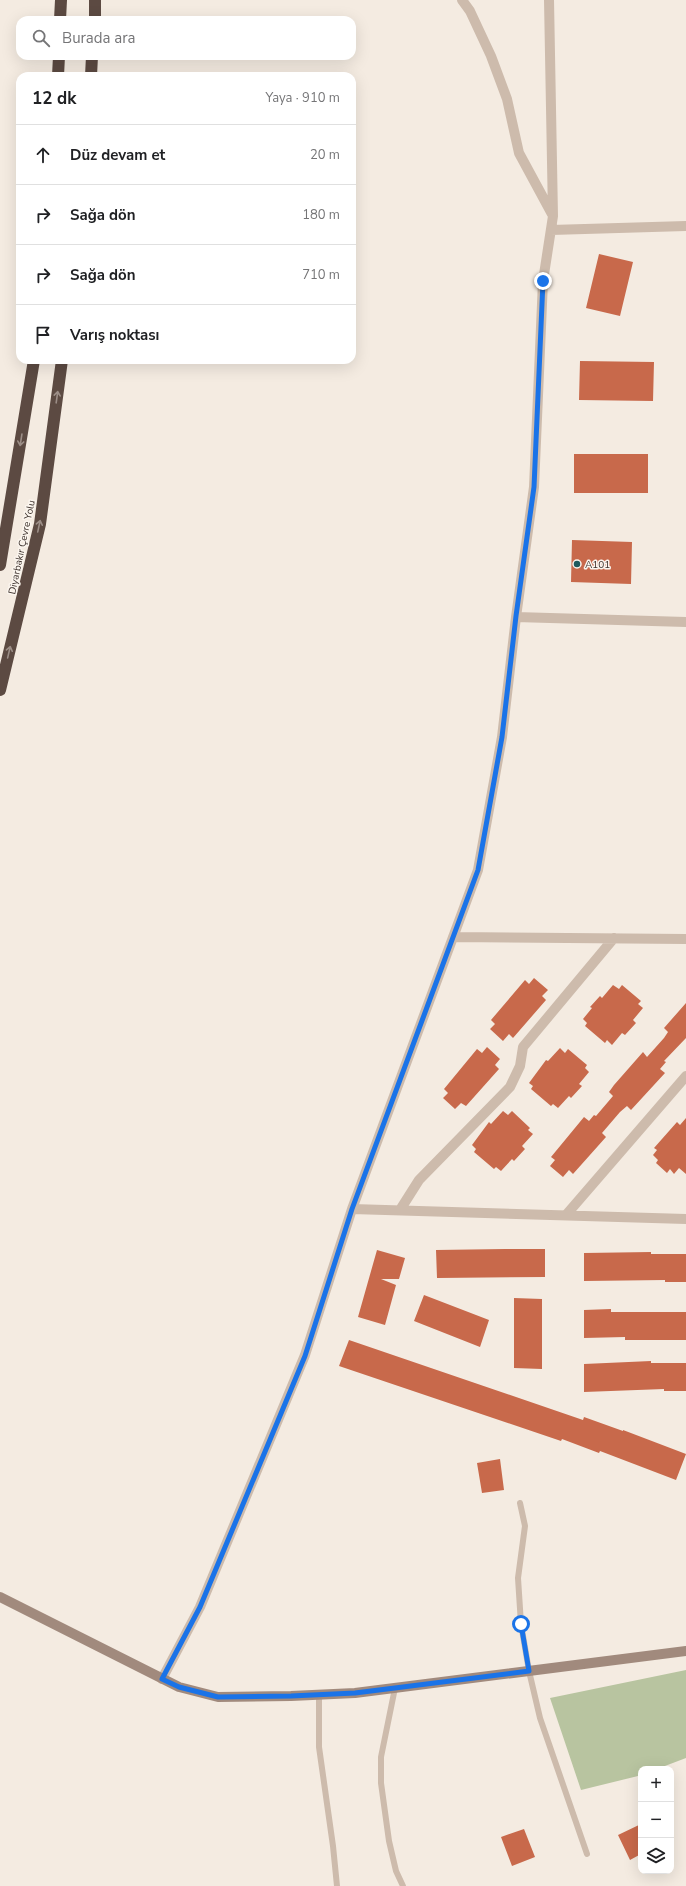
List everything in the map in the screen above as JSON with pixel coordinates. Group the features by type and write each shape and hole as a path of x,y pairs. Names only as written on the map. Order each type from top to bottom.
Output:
{"highway":[{"path":"60,16 61,0"},
{"path":"95,0 95,16"},
{"path":"58,72 59,60"},
{"path":"91,72 92,60"},
{"name":"Diyarbakır Çevre Yolu","path":"0,565 33,364"},
{"name":"Diyarbakır Çevre Yolu","path":"0,690 40,524 61,364"}],"street":[{"path":"462,0 470,11 491,56 507,99 520,153 552,216"},
{"path":"162,1679 200,1607 305,1356 352,1209 478,870 502,737 516,616 534,487 543,281 552,216 550,0"},
{"path":"550,230 686,226"},
{"path":"516,616 686,622"},
{"path":"453,937 686,939"},
{"path":"400,1210 419,1180 510,1087 520,1066 523,1047 614,938"},
{"path":"566,1215 686,1076"},
{"path":"352,1209 686,1219"},
{"path":"0,1597 179,1687 218,1697 355,1693 686,1651"}],"lane":[{"path":"520,1503 525,1526 518,1578 521,1624 529,1671 540,1718 587,1854"},
{"path":"395,1688 381,1757 381,1783 389,1842 396,1871 403,1886"},
{"path":"319,1695 319,1747 333,1846 336,1886"}],"green space":[{"path":"686,1670 686,1758 665,1766 638,1766 638,1776 581,1790 550,1698"}],"building":[{"path":"599,254 633,262 620,316 586,308"},
{"path":"580,361 654,362 653,401 579,400"},
{"path":"574,454 648,454 648,493 574,493"},
{"path":"572,540 632,542 631,584 571,582"},
{"path":"534,978 548,990 542,996 546,1000 513,1038 509,1034 503,1041 490,1029 495,1024 491,1020 525,980 529,984"},
{"path":"613,985 619,989 622,985 641,1001 638,1004 643,1008 633,1020 636,1023 625,1035 622,1033 612,1045 607,1040 605,1043 585,1026 587,1023 583,1019 592,1008 590,1007 600,996 602,998"},
{"path":"686,1003 686,1038 664,1061 666,1062 660,1069 665,1073 631,1110 627,1106 620,1112 602,1133 606,1137 573,1174 569,1170 563,1177 550,1166 555,1160 551,1157 584,1117 589,1121 594,1115 596,1116 613,1096 609,1092 614,1085 643,1052 647,1057 664,1038 668,1032 664,1028"},
{"path":"487,1047 500,1059 495,1065 499,1069 466,1106 461,1103 455,1109 443,1098 448,1093 444,1089 477,1049 482,1053"},
{"path":"560,1048 565,1053 568,1049 587,1065 585,1068 589,1072 579,1084 582,1086 571,1098 569,1096 558,1108 553,1104 551,1106 531,1089 533,1086 529,1083 546,1060 548,1061"},
{"path":"503,1111 508,1115 512,1111 530,1128 528,1130 533,1134 522,1146 525,1149 514,1161 512,1159 501,1171 496,1167 494,1169 474,1152 476,1149 472,1145 489,1122 491,1124"},
{"path":"686,1118 686,1174 679,1168 674,1174 670,1169 667,1173 656,1163 658,1160 653,1155 657,1150 654,1148 677,1122 680,1125"},
{"path":"545,1249 545,1277 437,1278 436,1250"},
{"path":"377,1250 405,1258 399,1279 381,1279 396,1285 385,1325 358,1317"},
{"path":"651,1252 651,1254 686,1254 686,1282 665,1282 665,1280 584,1281 584,1253"},
{"path":"424,1295 489,1320 480,1347 414,1321"},
{"path":"514,1298 542,1299 542,1369 514,1368"},
{"path":"611,1309 611,1312 686,1312 686,1340 625,1340 625,1337 584,1338 584,1310"},
{"path":"349,1340 583,1420 584,1417 623,1430 686,1454 676,1480 600,1451 599,1453 562,1439 561,1441 339,1366"},
{"path":"651,1361 651,1363 686,1363 686,1391 664,1391 664,1389 584,1392 584,1364"},
{"path":"500,1459 504,1490 482,1493 477,1463"},
{"path":"638,1825 638,1856 630,1860 618,1835"},
{"path":"524,1829 535,1857 512,1866 501,1837"}],"place":[{"name":"A101","path":"577,564"}],"route":[{"path":"521,1624 529,1671 355,1693 291,1696 218,1697 179,1687 162,1679 200,1607 245,1503 305,1356 316,1317 352,1209 478,870 502,737 516,616 534,487 543,281"}]}
